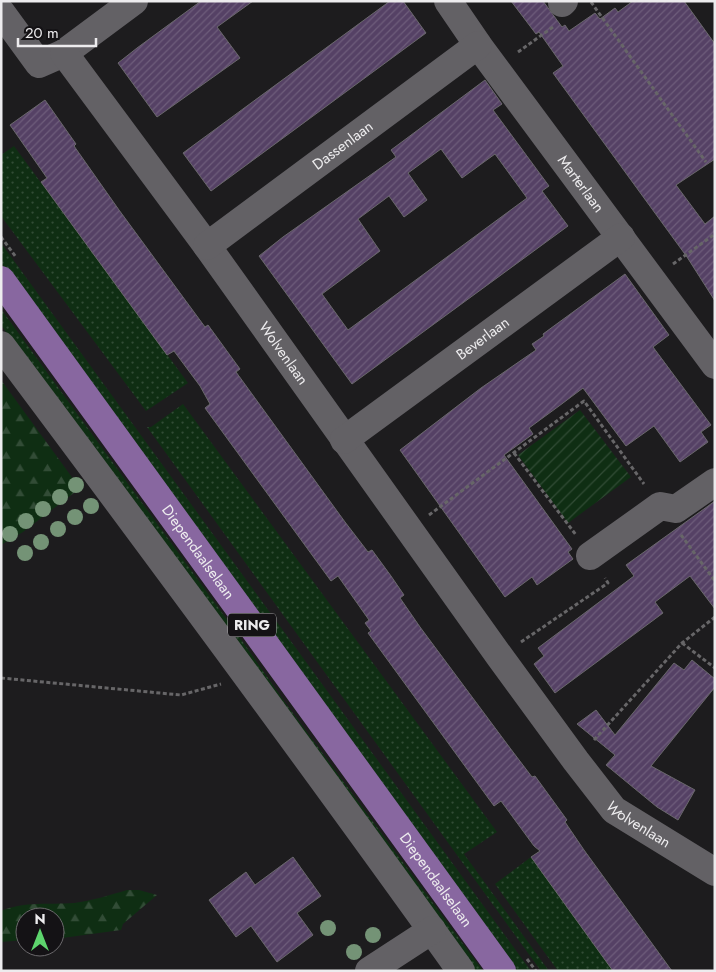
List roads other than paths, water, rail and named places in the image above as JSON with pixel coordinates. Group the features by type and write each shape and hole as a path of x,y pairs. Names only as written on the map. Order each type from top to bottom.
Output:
{"main road":[{"name":"Diependaalselaan","path":"1,280 502,971"}],"street":[{"path":"1,12 39,64 64,53 105,10 134,1"},
{"name":"Marterlaan","path":"448,1 478,45 715,365"},
{"name":"Dassenlaan","path":"207,246 478,45"},
{"name":"Wolvenlaan","path":"64,53 207,246 500,657 614,810 715,872"},
{"name":"Beverlaan","path":"344,440 622,237"},
{"path":"1,345 138,527 461,971"},
{"path":"590,556 660,506 676,509 715,482"},
{"path":"369,971 432,930"}]}
